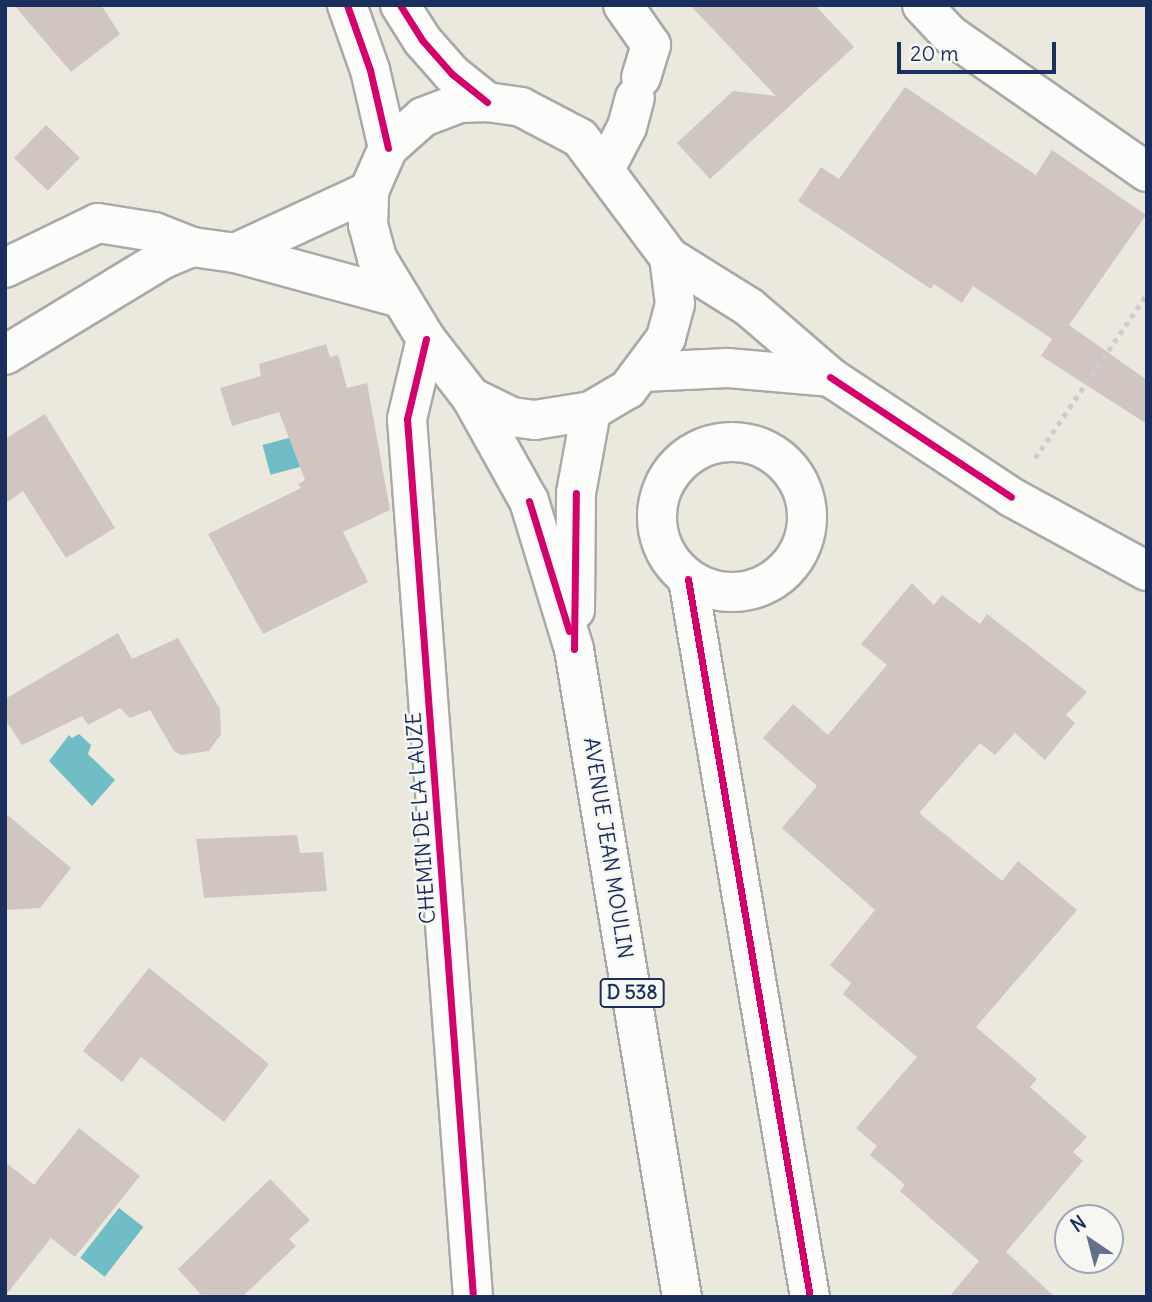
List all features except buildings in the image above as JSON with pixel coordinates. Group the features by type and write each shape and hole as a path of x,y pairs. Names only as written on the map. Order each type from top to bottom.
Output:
{"main road":[{"path":"347,5 370,70 388,148"},
{"path":"400,5 422,40 452,74 487,102"},
{"path":"605,169 627,127 652,45 623,5"},
{"path":"922,5 949,34 1147,172"},
{"path":"234,253 369,191 388,148 423,117 460,103 487,102 521,107 580,138 669,257 749,307 830,377 1012,496 1147,571"},
{"name":"AVENUE JEAN MOULIN","path":"369,191 368,225 377,258 426,339 471,397 529,501 574,649 682,1297"},
{"path":"5,268 98,223 154,232 192,247 234,253 401,298"},
{"path":"5,355 161,260 192,247"},
{"path":"471,397 512,417 535,420 591,411 628,389 666,338 675,304 669,257"},
{"name":"CHEMIN DE LA LAUZE","path":"426,339 407,419 473,1297"},
{"path":"643,372 728,368 830,377"},
{"name":"AVENUE JEAN MOULIN","path":"574,649 576,493 591,411"},
{"path":"688,579 810,1297"}],"path":[{"path":"1032,461 1147,294"}],"water":[{"path":"333,426 341,456 271,475 262,445"},
{"path":"79,734 91,745 88,754 115,780 92,806 49,761 69,735 72,738"},
{"path":"119,1208 143,1227 105,1277 80,1258"}],"cycle path":[{"path":"347,5 370,70 388,148"},
{"path":"400,5 422,40 452,74 487,102"},
{"path":"426,339 407,419 473,1297"},
{"path":"830,377 1011,497"},
{"path":"574,649 576,493"},
{"path":"529,501 569,631"},
{"path":"688,579 810,1297"}]}
